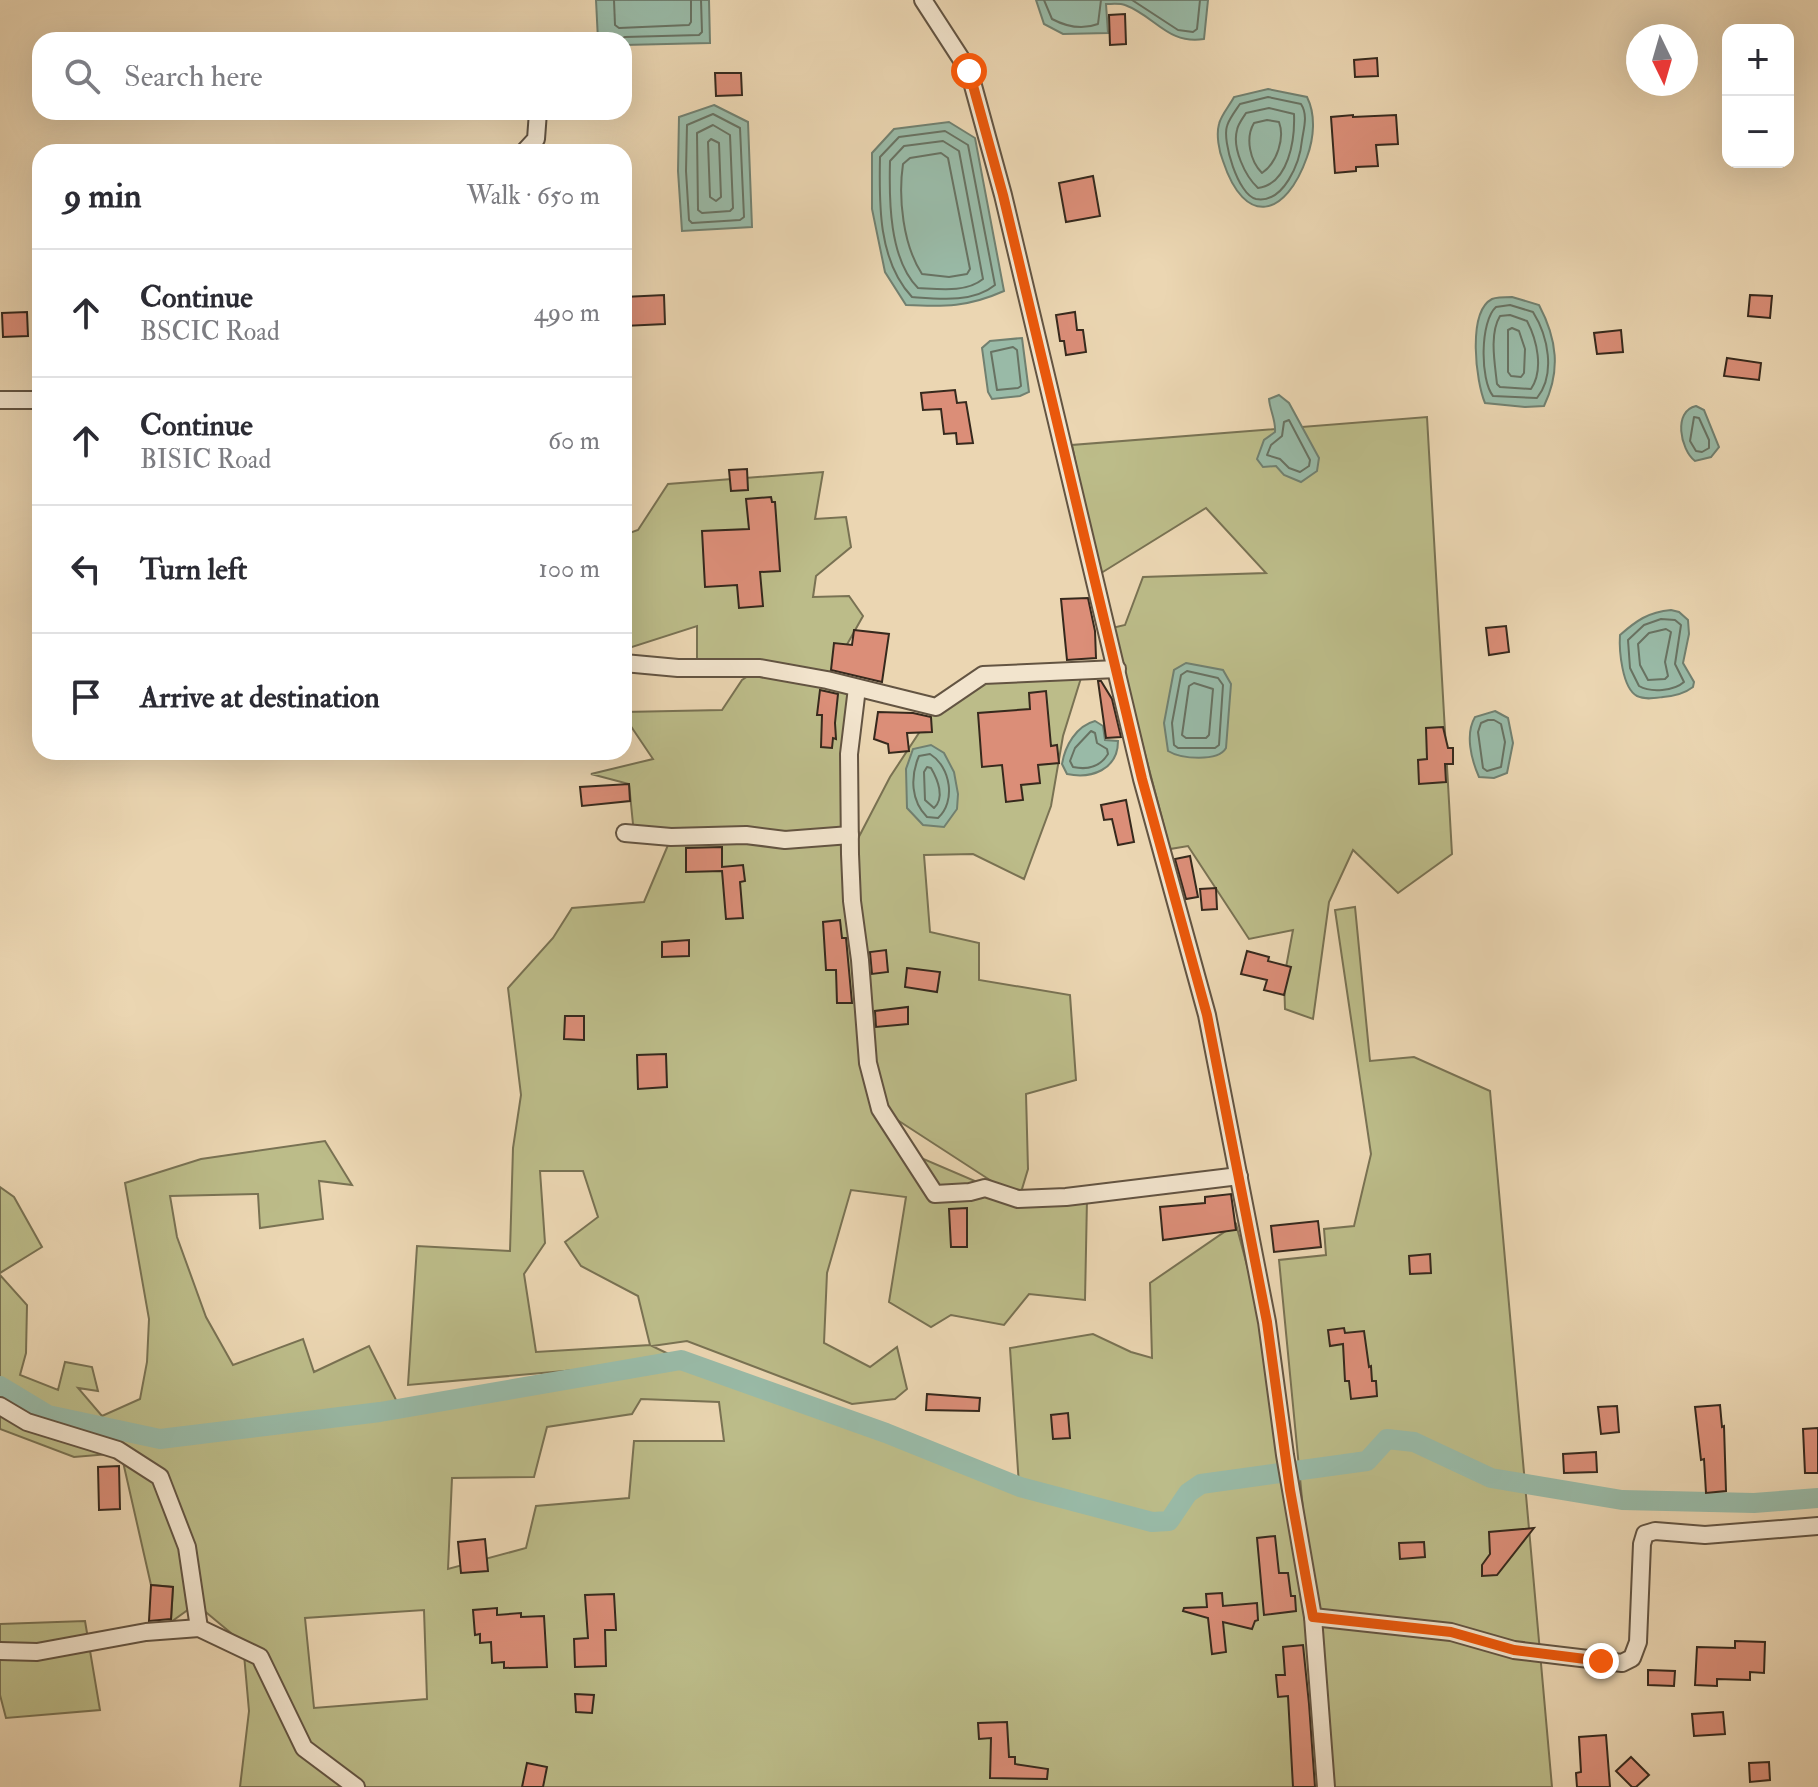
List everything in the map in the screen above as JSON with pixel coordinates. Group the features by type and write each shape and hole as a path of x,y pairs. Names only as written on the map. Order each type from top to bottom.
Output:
{"street":[{"path":"923,0 969,71 1003,195 1142,779 1207,1015 1267,1322 1290,1490 1313,1617 1326,1787"},
{"path":"531,144 536,139 537,120"},
{"path":"0,400 32,400"},
{"path":"632,664 678,668 760,668 936,707 983,675 1117,669"},
{"path":"857,688 849,754 850,835 852,901 868,1063 880,1109 935,1194 985,1188 1018,1199 1066,1197 1239,1176"},
{"path":"625,833 671,837 746,835 785,840 850,835"},
{"path":"0,1406 27,1422 118,1450 160,1477 187,1547 199,1628"},
{"path":"1313,1617 1451,1632 1514,1650 1622,1663 1632,1658 1638,1642 1645,1534 1655,1531 1705,1535 1818,1526"},
{"path":"0,1651 37,1652 146,1632 199,1628 260,1657 304,1748 356,1787"}],"green space":[{"path":"1427,417 1452,854 1398,893 1353,850 1329,902 1313,1019 1285,1009 1284,978 1293,930 1249,939 1188,846 1170,849 1112,628 1125,625 1143,577 1266,573 1206,508 1098,575 1072,445"},
{"path":"823,472 815,519 846,517 851,547 816,576 813,597 849,596 863,616 827,680 857,688 851,852 890,777 936,707 983,675 1081,678 1063,736 1051,806 1024,879 973,854 924,855 930,932 979,943 979,980 1070,995 1076,1080 1026,1094 1028,1169 1019,1199 1087,1199 1085,1300 1029,1294 1004,1325 951,1315 931,1327 889,1302 906,1197 851,1190 827,1273 824,1343 870,1367 897,1347 907,1389 895,1399 852,1404 687,1341 652,1346 681,1360 886,1433 1019,1486 1010,1348 1093,1334 1152,1358 1150,1283 1236,1224 1262,1322 1313,1613 1279,1260 1326,1255 1324,1229 1354,1226 1371,1154 1335,910 1355,907 1370,1061 1414,1057 1490,1091 1552,1787 240,1787 249,1711 243,1643 196,1604 171,1622 173,1587 151,1585 121,1453 74,1457 0,1429 0,1275 27,1305 26,1353 20,1375 58,1390 65,1362 92,1367 98,1391 78,1388 102,1416 140,1399 147,1362 149,1319 125,1183 201,1159 325,1141 352,1185 319,1181 323,1219 260,1228 258,1194 170,1196 177,1237 206,1317 233,1365 303,1339 314,1372 369,1346 399,1406 665,1362 408,1385 417,1246 510,1251 513,1148 521,1095 508,988 553,938 572,908 644,902 671,838 651,835 633,824 629,784 591,774 653,759 632,728 632,712 722,710 742,680 751,674 697,668 697,626 632,647 632,532 638,530 668,484","holes":["882,1110 1013,1195 1012,1197 907,1152","540,1171 583,1171 598,1217 565,1242 581,1266 638,1296 650,1345 536,1352 524,1274 545,1243","641,1399 719,1402 724,1441 634,1441 629,1498 536,1506 526,1548 448,1569 452,1478 534,1477 547,1427 632,1414","424,1610 427,1699 314,1708 305,1618"]},
{"path":"0,1187 14,1197 42,1247 0,1273"},
{"path":"85,1621 100,1710 6,1718 0,1695 0,1624"}],"water":[{"path":"596,0 709,0 710,43 632,45 632,32 598,32"},
{"path":"1036,0 1208,0 1204,39 1192,40 1171,34 1136,10 1118,4 1106,4 1108,33 1063,34 1044,24"},
{"path":"1268,89 1307,97 1313,127 1309,150 1298,177 1277,202 1265,207 1254,205 1242,197 1232,183 1220,153 1218,133 1220,121 1234,97"},
{"path":"714,105 748,122 752,227 682,231 678,171 679,117"},
{"path":"949,122 975,138 1004,291 956,305 906,305 885,272 872,209 872,153 894,129"},
{"path":"1512,297 1539,305 1550,330 1555,368 1544,406 1485,403 1482,393 1476,348 1479,318 1484,306 1492,299"},
{"path":"1022,338 1029,392 992,399 988,392 982,348 990,341"},
{"path":"1279,395 1289,403 1319,458 1317,471 1301,482 1284,475 1276,466 1263,467 1257,459 1264,440 1275,432 1269,399"},
{"path":"1696,406 1704,410 1719,447 1711,457 1695,461 1686,448 1681,431 1684,415"},
{"path":"1671,610 1688,620 1689,634 1683,663 1694,682 1693,687 1671,696 1637,696 1625,677 1620,635 1643,618"},
{"path":"1186,663 1223,670 1231,684 1226,748 1215,756 1190,757 1168,751 1164,723 1174,670"},
{"path":"1495,711 1508,718 1513,743 1507,773 1494,778 1479,777 1470,747 1470,731 1475,717"},
{"path":"1095,721 1103,726 1105,740 1118,741 1113,759 1108,766 1094,773 1067,774 1062,764 1069,744 1082,727"},
{"path":"931,745 944,753 954,772 958,794 957,809 944,827 923,825 907,808 906,769 913,749"}],"building":[{"path":"1125,14 1126,44 1110,45 1109,15"},
{"path":"1377,58 1378,76 1355,77 1354,60"},
{"path":"715,73 741,73 742,95 716,96"},
{"path":"1396,115 1398,144 1376,145 1378,166 1356,167 1356,171 1335,173 1331,117"},
{"path":"1093,176 1100,216 1066,222 1059,183"},
{"path":"664,295 665,324 632,326 632,297"},
{"path":"1750,295 1772,296 1770,318 1748,316"},
{"path":"27,312 28,336 3,337 2,313"},
{"path":"1075,312 1077,330 1083,330 1086,352 1066,355 1064,341 1060,341 1056,315"},
{"path":"1621,330 1623,352 1597,354 1594,333"},
{"path":"1727,358 1761,363 1759,380 1724,376"},
{"path":"955,390 957,403 966,402 973,443 957,444 956,433 944,434 941,409 923,410 921,393"},
{"path":"747,469 748,490 731,491 729,470"},
{"path":"771,497 775,502 780,571 760,572 763,606 739,608 737,585 705,587 702,531 749,529 746,499"},
{"path":"1088,598 1095,631 1096,658 1067,660 1061,599"},
{"path":"1506,626 1509,652 1489,655 1486,628"},
{"path":"854,630 889,634 882,682 831,670 834,643 852,645"},
{"path":"1098,681 1112,699 1121,737 1106,738"},
{"path":"820,690 838,694 836,739 833,738 832,748 821,747 822,715 817,715"},
{"path":"1046,691 1051,746 1057,745 1059,763 1038,765 1040,783 1021,785 1023,800 1006,802 1002,765 982,767 978,713 1030,709 1029,693"},
{"path":"878,712 931,717 932,732 907,733 909,751 889,753 888,744 874,739"},
{"path":"1443,727 1448,748 1453,748 1453,764 1445,764 1446,782 1419,784 1418,760 1427,759 1426,728"},
{"path":"629,784 630,801 582,806 580,787"},
{"path":"1126,800 1134,842 1118,845 1112,819 1104,820 1101,805"},
{"path":"722,847 722,867 743,865 745,881 740,882 743,918 726,919 722,871 686,872 686,848"},
{"path":"1190,856 1198,897 1186,899 1175,859"},
{"path":"1216,888 1217,909 1202,910 1200,889"},
{"path":"840,920 842,938 846,938 852,1003 837,1003 836,970 826,970 823,922"},
{"path":"689,940 689,956 662,957 662,942"},
{"path":"886,950 888,972 872,974 870,952"},
{"path":"1247,951 1291,967 1284,995 1264,990 1267,980 1241,974"},
{"path":"907,968 940,972 937,992 905,987"},
{"path":"908,1007 908,1024 876,1027 875,1011"},
{"path":"565,1016 584,1016 584,1040 564,1039"},
{"path":"666,1054 667,1087 638,1089 637,1055"},
{"path":"1231,1194 1236,1230 1163,1240 1160,1207 1205,1203 1205,1197"},
{"path":"967,1208 967,1247 951,1247 949,1209"},
{"path":"1318,1221 1321,1247 1274,1252 1271,1226"},
{"path":"1430,1254 1431,1273 1410,1274 1409,1256"},
{"path":"1344,1328 1345,1333 1364,1331 1377,1396 1351,1399 1349,1381 1345,1381 1343,1344 1330,1346 1328,1330"},
{"path":"927,1394 980,1398 979,1411 926,1410"},
{"path":"1720,1405 1724,1426 1726,1491 1706,1493 1695,1407"},
{"path":"1617,1406 1619,1432 1601,1434 1598,1407"},
{"path":"1068,1413 1070,1438 1053,1439 1051,1415"},
{"path":"1818,1428 1818,1473 1805,1473 1803,1429"},
{"path":"1596,1452 1597,1472 1564,1473 1563,1454"},
{"path":"119,1466 120,1509 99,1510 98,1467"},
{"path":"1534,1528 1497,1575 1482,1576 1482,1565 1490,1554 1489,1532"},
{"path":"1275,1536 1279,1573 1288,1573 1296,1611 1264,1615 1257,1538"},
{"path":"485,1539 488,1571 461,1573 458,1542"},
{"path":"1424,1542 1425,1557 1400,1559 1399,1543"},
{"path":"151,1585 173,1587 171,1619 149,1621"},
{"path":"1222,1593 1223,1606 1257,1603 1258,1620 1252,1629 1223,1622 1226,1652 1212,1654 1208,1618 1183,1611 1184,1608 1207,1607 1206,1594"},
{"path":"614,1594 616,1630 605,1630 606,1666 575,1667 574,1639 588,1638 585,1595"},
{"path":"497,1608 497,1615 521,1613 521,1617 544,1616 547,1667 504,1668 504,1662 492,1663 491,1642 480,1643 480,1634 475,1635 473,1610"},
{"path":"1735,1641 1765,1642 1764,1673 1750,1672 1750,1680 1717,1679 1717,1686 1695,1685 1697,1647 1735,1648"},
{"path":"1303,1645 1315,1787 1293,1787 1288,1696 1278,1697 1276,1675 1285,1675 1283,1647"},
{"path":"1648,1670 1675,1671 1674,1686 1648,1685"},
{"path":"575,1694 594,1695 592,1713 576,1712"},
{"path":"1723,1712 1725,1734 1694,1736 1692,1714"},
{"path":"1007,1722 1009,1757 1015,1757 1015,1764 1048,1769 1047,1779 990,1778 991,1738 979,1739 978,1723"},
{"path":"1606,1735 1610,1787 1577,1787 1576,1773 1581,1772 1579,1737"},
{"path":"1631,1757 1649,1775 1636,1787 1632,1787 1616,1771"},
{"path":"1769,1762 1770,1780 1750,1782 1749,1763"},
{"path":"527,1763 547,1767 543,1787 522,1787"}],"waterway":[{"path":"0,1386 48,1415 160,1439 380,1412 681,1360 886,1433 1020,1487 1152,1522 1169,1521 1188,1493 1201,1484 1367,1461 1387,1439 1414,1442 1491,1478 1622,1500 1754,1503 1818,1498"}],"route":[{"path":"969,71 1003,195 1142,779 1207,1015 1267,1322 1290,1490 1313,1617 1451,1632 1514,1650 1601,1661"}]}
